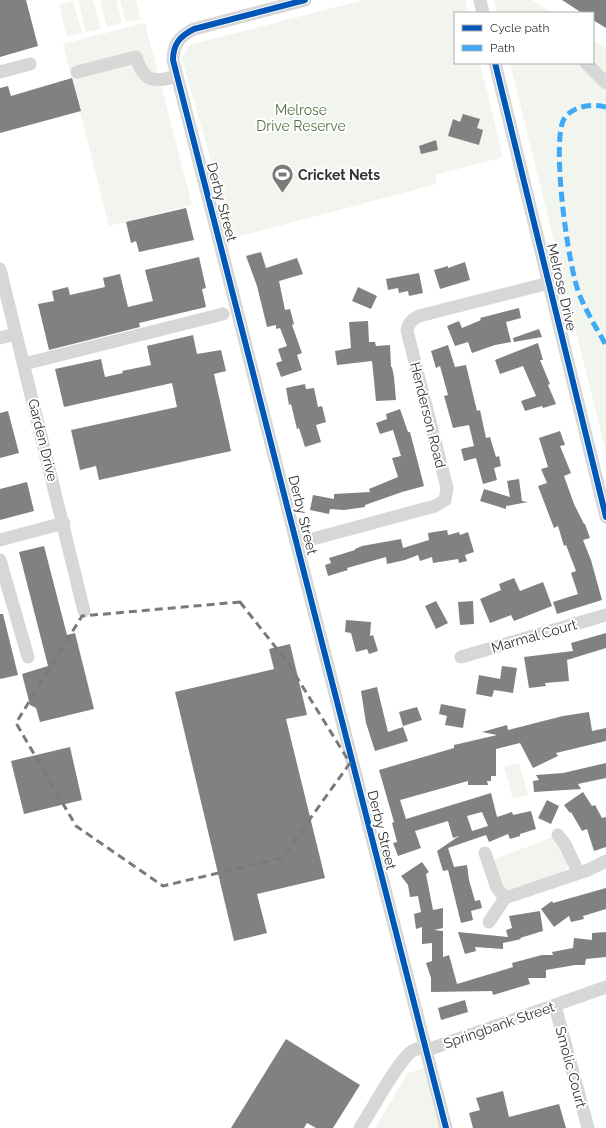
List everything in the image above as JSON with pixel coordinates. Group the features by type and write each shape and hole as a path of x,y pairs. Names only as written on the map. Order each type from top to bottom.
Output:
{"street":[{"name":"Derby Street","path":"305,0 194,29 184,34 175,45 173,53 177,76 298,543 446,1128"},
{"path":"480,0 483,12"},
{"path":"77,72 136,57 140,71 148,78 160,81 177,76"},
{"path":"0,72 30,64"},
{"name":"Melrose Drive","path":"495,64 606,517"},
{"path":"587,64 606,83"},
{"name":"Garden Drive","path":"0,269 64,523 84,611"},
{"name":"Henderson Road","path":"298,543 435,506 445,500 447,488 407,327 419,316 549,283"},
{"path":"24,364 223,314"},
{"path":"0,338 16,334"},
{"path":"0,540 64,523"},
{"path":"0,560 28,657"},
{"name":"Marmal Court","path":"461,656 606,615"},
{"path":"558,835 565,844 578,872"},
{"path":"484,853 497,888 506,898"},
{"path":"489,922 506,898 578,872 588,870 606,861"},
{"name":"Springbank Street","path":"360,1128 405,1058 417,1048 433,1048 606,987"},
{"name":"Smolic Court","path":"555,1006 588,1128"}],"highlighted area":[{"path":"240,602 288,663 350,763 282,858 163,886 76,826 16,723 82,616"}],"green space":[{"path":"78,0 93,0 101,29 86,32"},
{"path":"100,0 116,0 122,23 107,27"},
{"path":"120,0 136,0 141,19 126,22"},
{"name":"Melrose Drive Reserve","path":"364,0 465,0 468,12 454,12 454,64 480,64 503,157 435,175 437,184 233,238 182,59 189,45"},
{"path":"494,0 532,0 550,12 497,12"},
{"path":"73,1 82,33 67,37 59,5"},
{"path":"145,23 192,205 109,226 63,44"},
{"path":"594,41 606,48 606,453 510,64 594,64"},
{"path":"519,763 528,795 513,799 504,767"},
{"path":"555,836 568,865 564,873 505,891 493,860"},
{"path":"424,1068 439,1128 375,1128 408,1073"}],"building":[{"path":"0,0 26,0 38,46 0,57"},
{"path":"562,0 606,0 606,28 594,21 594,12 580,12"},
{"path":"72,78 81,111 0,133 0,88 8,86 11,96"},
{"path":"463,114 480,119 477,128 483,130 479,145 448,136 453,119 460,122"},
{"path":"436,140 438,150 421,154 419,146"},
{"path":"186,208 194,240 139,252 136,241 131,243 126,222"},
{"path":"261,252 266,268 297,258 303,274 279,281 285,310 290,309 294,324 292,325 302,353 297,355 302,370 281,377 276,363 282,361 278,349 287,346 280,328 276,329 276,325 267,327 257,286 246,256"},
{"path":"199,257 206,288 202,289 206,307 139,323 140,327 49,350 38,304 54,301 52,291 68,287 70,295 105,287 103,278 120,274 128,307 153,301 145,270"},
{"path":"465,262 470,280 440,289 434,270 448,266 448,268"},
{"path":"419,273 423,293 409,296 408,291 399,293 398,288 388,290 386,279"},
{"path":"358,287 377,296 371,309 352,301"},
{"path":"519,308 521,318 506,322 511,342 495,345 472,353 468,342 455,346 447,326 459,321 462,328 481,320 480,318"},
{"path":"368,321 369,342 375,342 376,346 390,345 391,367 394,377 396,400 376,401 372,361 337,365 335,351 351,348 349,322"},
{"path":"539,329 542,337 514,342 513,338"},
{"path":"193,335 197,354 221,350 226,371 214,374 231,451 99,480 96,466 80,470 71,430 177,407 172,383 64,407 55,369 101,359 105,377 123,373 122,371 151,365 147,346"},
{"path":"538,343 543,360 540,360 556,404 525,411 521,401 536,396 523,366 500,374 495,360"},
{"path":"448,345 455,367 466,365 477,411 480,410 486,438 490,437 496,457 499,456 501,466 494,468 497,480 483,484 476,458 464,461 461,449 474,446 469,425 453,428 444,396 448,395 440,366 436,368 431,351"},
{"path":"305,384 306,389 314,388 318,407 322,406 326,422 316,425 321,442 305,447 299,428 297,429 291,404 289,405 286,388"},
{"path":"400,409 408,432 410,432 424,486 365,505 365,507 344,510 330,509 329,514 310,510 313,495 334,499 334,494 370,492 369,489 398,477 392,458 401,456 393,430 380,434 376,423 387,419 386,414"},
{"path":"8,411 19,453 0,458 0,413"},
{"path":"560,431 565,445 560,446 571,473 564,476 574,504 585,524 590,538 583,540 591,560 602,600 557,614 553,602 578,594 571,573 576,571 566,545 564,546 558,526 554,528 538,486 547,483 541,469 548,467 539,438"},
{"path":"519,479 522,501 528,502 506,506 506,509 480,501 484,489 510,497 507,481"},
{"path":"27,482 34,511 0,520 0,489"},
{"path":"447,530 448,535 459,532 460,535 468,532 474,552 465,555 467,561 459,563 458,559 433,563 432,557 420,561 418,555 387,564 386,557 347,568 348,570 328,576 325,565 331,563 329,558 355,550 362,546 401,539 403,548 429,540 428,533"},
{"path":"44,546 67,635 75,633 94,709 40,722 36,708 30,705 22,674 48,666 19,552"},
{"path":"514,578 520,591 543,582 552,606 514,621 511,615 490,623 480,599 501,590 499,584"},
{"path":"436,601 448,623 436,629 425,606"},
{"path":"473,601 474,624 460,625 458,602"},
{"path":"0,614 3,614 18,675 0,679"},
{"path":"346,620 371,622 370,636 373,635 378,651 369,654 367,649 356,652 351,633 345,632"},
{"path":"606,633 606,648 567,660 569,681 545,683 546,686 529,688 524,657 573,651 571,643"},
{"path":"290,644 307,715 286,719 325,878 257,894 267,933 234,941 175,692 274,669 269,649"},
{"path":"502,666 517,668 513,693 494,690 492,697 476,694 479,675 500,679"},
{"path":"377,687 388,732 403,727 408,741 375,751 366,723 361,691"},
{"path":"441,704 466,709 463,728 445,725 447,716 439,714"},
{"path":"417,707 422,720 403,726 399,712"},
{"path":"589,712 592,731 606,728 606,741 556,753 558,756 533,768 520,743 496,749 496,776 491,776 491,781 487,781 488,785 468,785 468,781 400,800 406,819 491,793 497,817 512,812 513,815 531,811 536,829 510,839 508,834 489,842 486,835 448,848 454,867 467,865 469,880 475,901 480,900 482,908 471,911 473,920 461,923 448,870 443,871 437,851 459,836 453,838 448,821 415,831 421,848 398,856 393,843 397,842 392,823 394,822 379,770 454,748 454,745 497,735 482,732 507,725 508,730 563,716","holes":["482,812 488,826 472,831 467,816"]},
{"path":"70,747 82,800 24,814 11,761"},
{"path":"606,763 606,778 578,784 581,789 534,792 533,781 539,780 536,775 563,773"},
{"path":"583,792 592,806 595,805 602,818 606,817 606,847 594,851 587,829 582,831 571,812 570,813 564,805"},
{"path":"547,800 559,806 551,824 538,818"},
{"path":"422,862 429,872 426,874 433,910 443,908 443,928 434,930 443,931 443,957 449,955 457,984 513,967 512,963 542,955 553,955 552,952 573,948 574,938 592,940 592,933 606,932 606,957 586,959 585,965 575,965 546,970 546,978 528,978 530,984 493,995 492,991 431,992 431,978 426,963 432,961 432,943 422,944 422,927 416,929 414,914 421,912 418,896 410,897 408,885 401,876"},
{"path":"606,888 606,909 583,916 584,919 571,922 569,916 554,927 541,909 552,901 553,903"},
{"path":"540,911 543,931 520,938 521,939 503,943 503,949 475,947 476,951 465,954 458,932 508,937 506,930 512,928 509,916"},
{"path":"465,1000 468,1012 441,1020 438,1008"},
{"path":"286,1039 360,1085 333,1128 316,1128 307,1123 304,1128 231,1128"},
{"path":"503,1091 509,1117 559,1104 566,1128 473,1128 469,1113 480,1110 476,1098"}],"marked path":[{"path":"606,107 594,105 582,107 566,116 563,121 560,135 559,156 560,181 566,235 575,282 586,309 606,345"}],"cycle path":[{"path":"305,0 194,29 178,41 174,49 173,60 446,1128"},
{"path":"495,64 606,517"}],"place":[{"name":"Cricket Nets","path":"283,194"}]}
